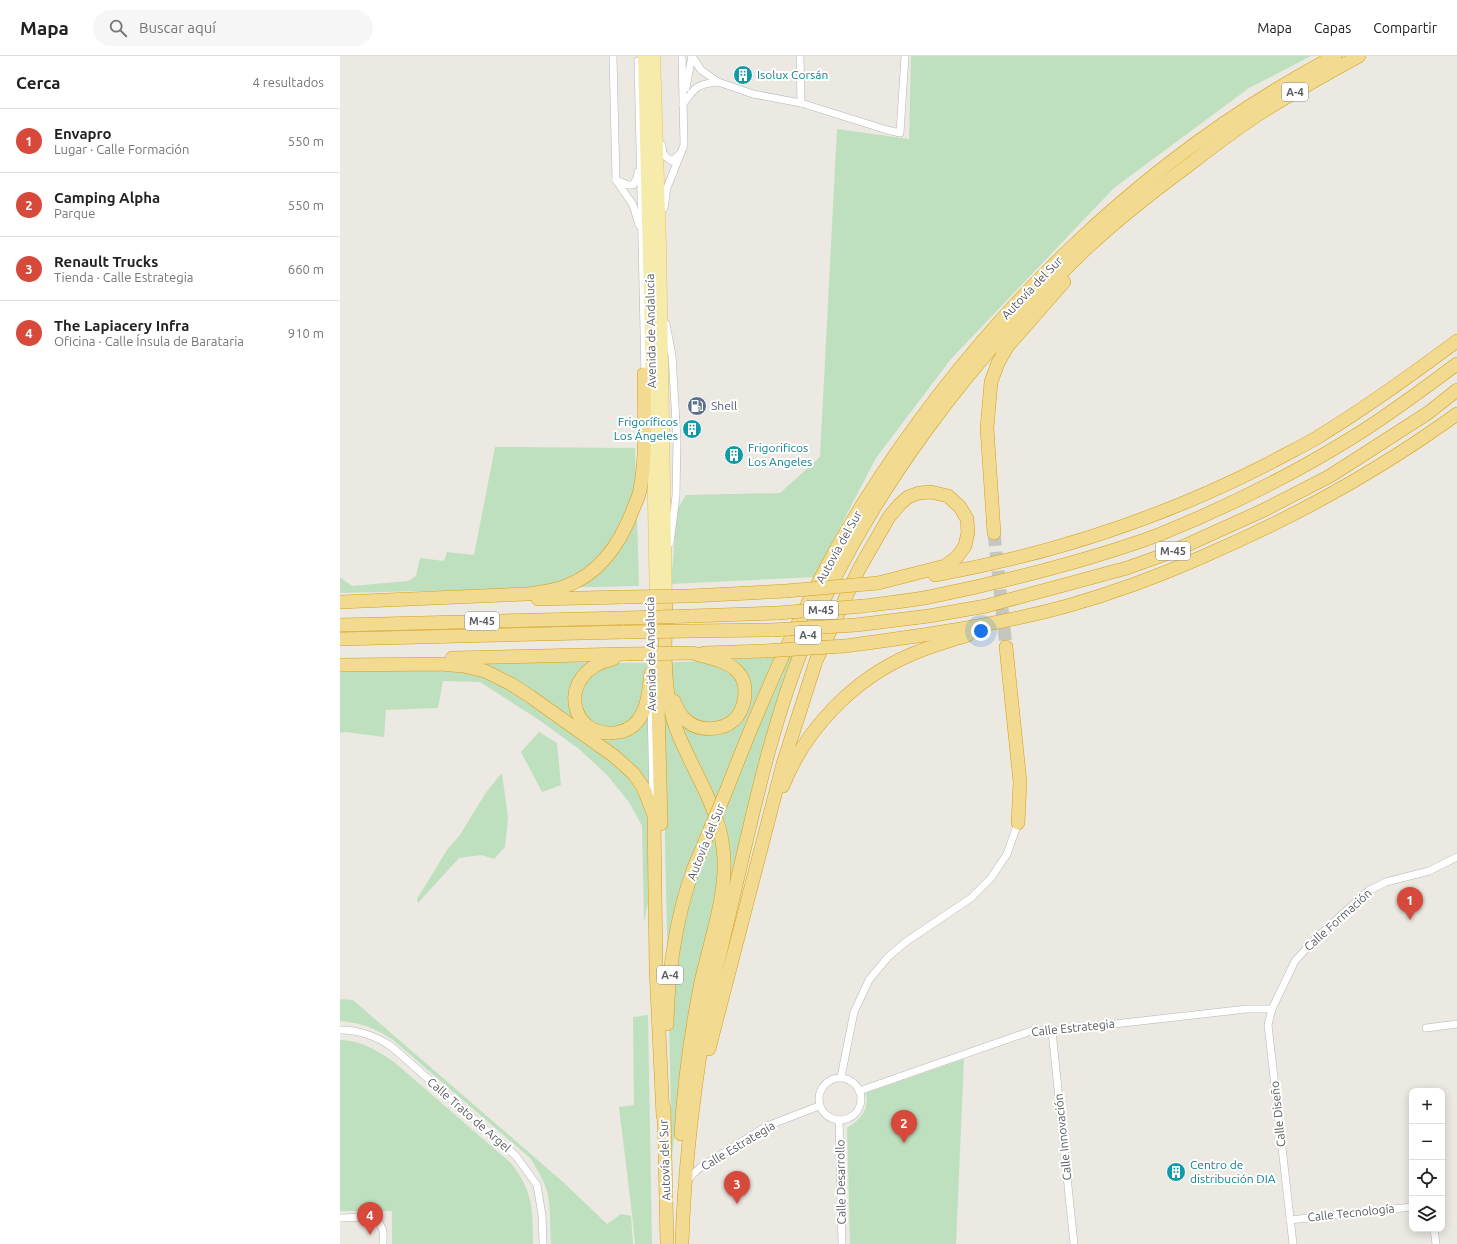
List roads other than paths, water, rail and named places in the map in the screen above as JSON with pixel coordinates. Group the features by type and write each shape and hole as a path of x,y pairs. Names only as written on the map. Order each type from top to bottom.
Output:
{"highway":[{"name":"Autovía del Sur","path":"667,1244 663,1116 668,988 673,951 693,871 740,756 779,666 809,602 841,543 864,503 916,425 978,345 1048,269 1090,229 1139,187 1186,150 1281,86 1335,56"},
{"name":"Autovía del Sur","path":"682,1244 686,1162 705,1028 723,940 760,785 791,681 807,639 826,597 855,542 905,461 962,384 1028,307 1091,244 1164,184 1248,121 1295,92 1359,56"},
{"path":"994,533 987,428 992,382 998,363 1008,347 1068,277 1134,208"},
{"path":"341,602 690,596 786,590 878,583 979,567 1052,550 1130,525 1191,501 1312,441 1400,384 1457,340"},
{"path":"1287,475 1409,391 1457,346"},
{"name":"M-45","path":"340,625 778,613 864,606 927,597 980,587 1113,550 1165,532 1235,501 1287,475 1353,437 1413,397 1457,364"},
{"path":"341,602 527,594 567,586 582,578 596,567 615,546 631,517 640,491 644,453 644,374"},
{"name":"M-45","path":"340,639 772,630 856,624 929,616 986,606 1127,568 1169,553 1264,510 1330,476 1428,413 1457,390"},
{"path":"340,661 764,651 844,646 929,634 1013,619 1068,606 1136,583 1178,568 1242,540 1338,492 1394,457 1457,414"},
{"path":"686,1162 694,1143 702,1084 711,1041 782,764 816,661 859,569 889,517 899,506 908,497 919,493 931,492 948,496 960,507 967,519 968,532 965,546 956,557 945,566 878,583"},
{"path":"661,606 670,642 671,688 677,707 683,717 691,724 698,727 706,729 726,726 738,716 743,708 745,698 742,677 737,671 726,663 693,653"},
{"path":"659,1037 663,922 661,606"},
{"path":"661,606 669,705 677,731 708,797 717,820 723,848 724,868 720,902 701,982 689,1049 679,1178 682,1244"},
{"path":"766,830 786,778 809,737 831,711 854,689 879,671 910,655 1013,619"},
{"path":"1006,647 1020,782 1018,823"},
{"path":"626,654 601,661 584,673 579,680 576,688 577,712 589,727 597,732 611,734 625,731 635,725 642,714 648,699 651,671"},
{"path":"340,665 441,664 463,666 485,671 511,684 623,764 633,773 643,787 654,814 656,961 663,1116"}],"main road":[{"name":"Avenida de Andalucía","path":"644,56 651,342 661,606"},
{"name":"Avenida de Andalucía","path":"654,56 660,245 665,578 661,606"}],"street":[{"path":"614,56 616,180 633,205 642,235"},
{"path":"616,180 633,184 637,178 640,142 638,56"},
{"path":"654,56 660,80 662,152 666,158 672,161 682,153"},
{"path":"660,245 667,188 684,145 682,56"},
{"path":"683,104 692,56"},
{"path":"692,56 701,70 718,82 753,94 801,103 900,133 905,56"},
{"path":"800,56 801,103"},
{"path":"683,104 696,87 707,83 718,82"},
{"name":"Avenida de Andalucía","path":"640,142 644,374 651,608 654,814"},
{"path":"663,219 666,328"},
{"path":"660,300 672,355 677,440 676,496 665,578"},
{"path":"841,1077 854,1012 869,980 888,957 907,941 971,898 991,878 1007,854 1018,823"},
{"name":"Calle Formación","path":"1272,1009 1295,961 1315,939 1368,891 1386,882 1429,871 1457,857"},
{"name":"Calle Estrategia","path":"860,1091 1034,1030 1052,1031 1247,1009 1272,1009"},
{"name":"Calle Diseño","path":"1272,1009 1268,1025 1293,1244"},
{"path":"1426,1028 1457,1024"},
{"name":"Calle Trato de Argel","path":"340,1030 361,1032 375,1037 392,1047 516,1156 537,1185 542,1215 543,1244"},
{"name":"Calle Innovación","path":"1052,1031 1074,1244"},
{"path":"841,1077 849,1080 856,1084 860,1091 860,1105 856,1113 848,1118 839,1120 829,1117 819,1106 821,1091 824,1084 833,1079 841,1077"},
{"name":"Calle Estrategia","path":"684,1186 693,1174 702,1166 743,1140 767,1126 819,1106"},
{"name":"Calle Desarrollo","path":"839,1120 842,1244"},
{"name":"Calle Tecnología","path":"1290,1220 1409,1207"},
{"path":"340,1218 371,1218 378,1221 383,1228 383,1244"},
{"path":"1434,1232 1436,1244"}],"tunnel":[{"path":"994,533 1006,647"}],"place":[{"name":"Isolux Corsán","path":"743,75"},
{"name":"Shell","path":"697,406"},
{"name":"Frigoríficos Los Ángeles","path":"692,429"},
{"name":"Frigorificos Los Angeles","path":"734,455"},
{"name":"Envapro","path":"1410,920"},
{"name":"Camping Alpha","path":"904,1143"},
{"name":"Centro de distribución DIA","path":"1176,1172"},
{"name":"Renault Trucks","path":"737,1204"},
{"name":"The Lapiacery Infra","path":"370,1235"}]}
